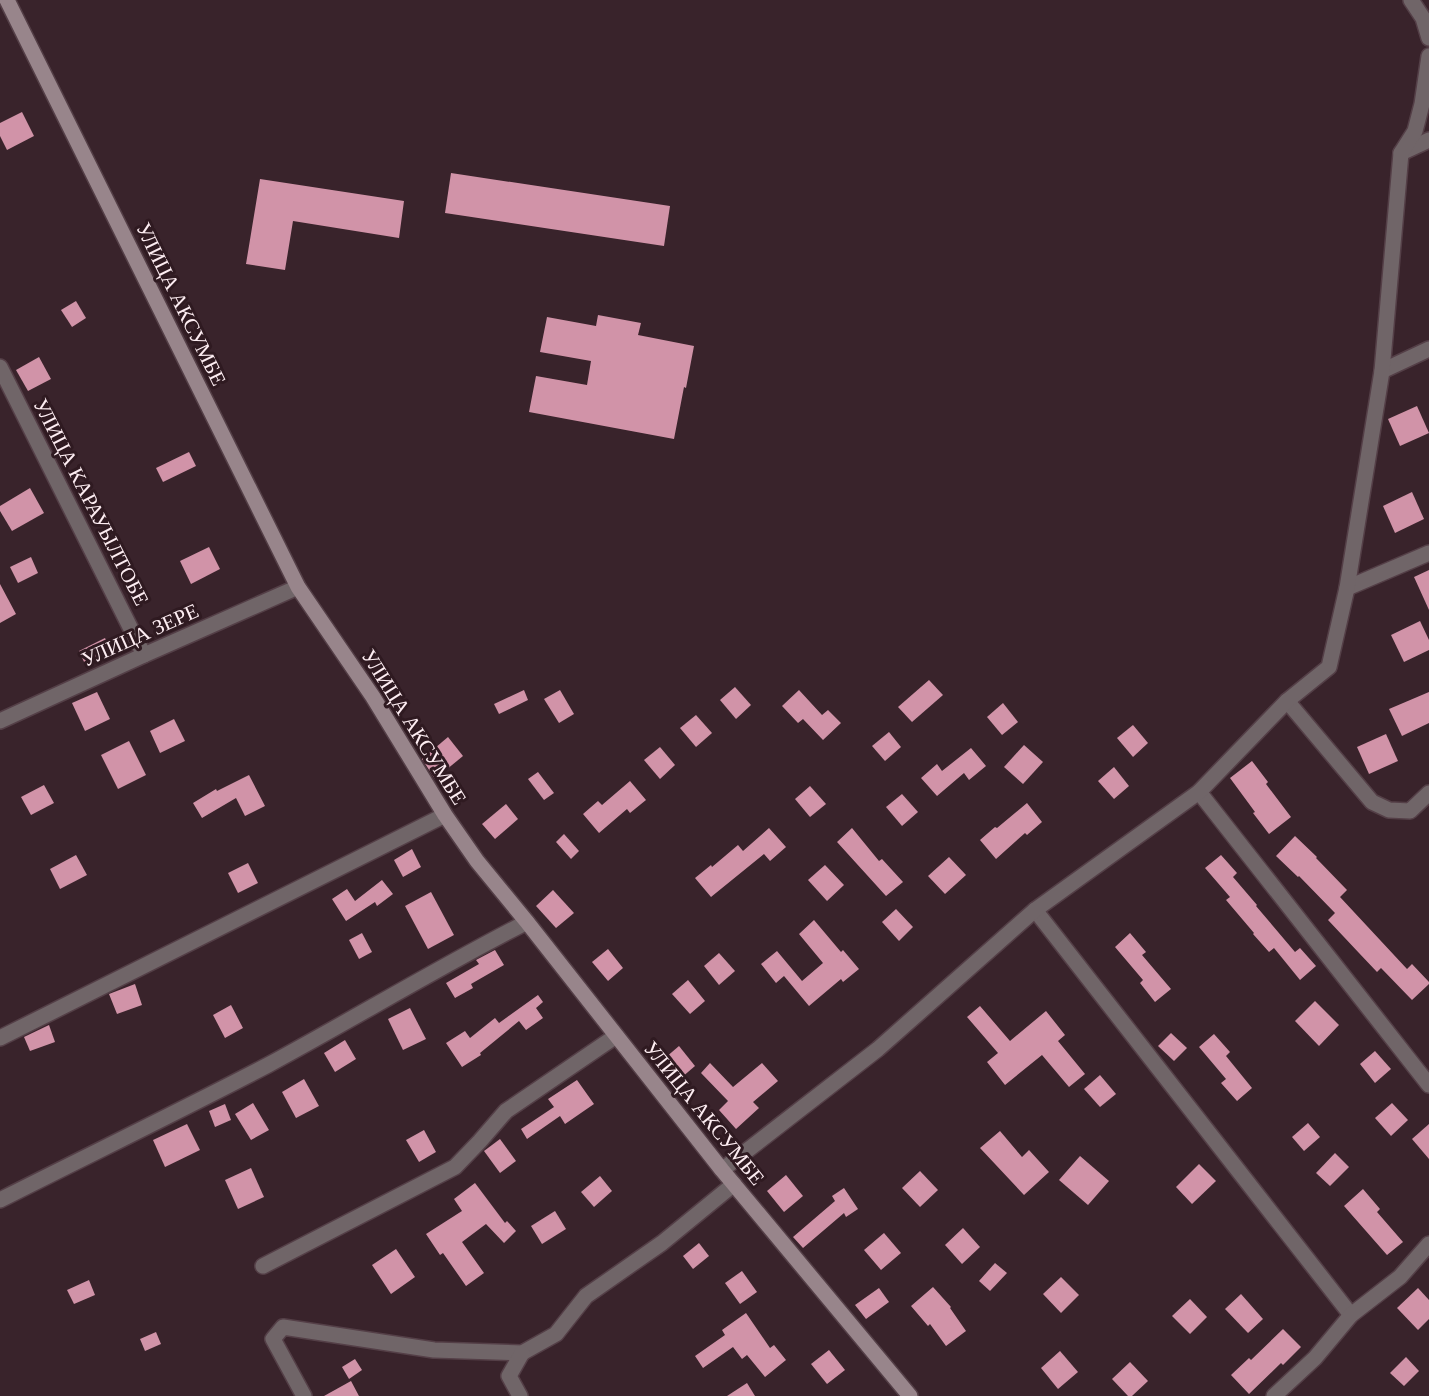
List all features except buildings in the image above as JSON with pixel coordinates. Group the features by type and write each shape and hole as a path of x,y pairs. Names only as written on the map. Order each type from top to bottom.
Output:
{"main road":[{"name":"УЛИЦА АКСУМБЕ","path":"7,0 298,587 373,697 445,815 477,861 722,1170 910,1396"}],"street":[{"path":"1411,0 1423,18 1429,38"},
{"path":"722,1170 878,1049 1035,910 1199,792 1287,701 1329,667 1347,588 1382,370 1401,153 1415,131 1422,104 1429,56"},
{"path":"1401,153 1429,140"},
{"path":"1382,370 1429,349"},
{"name":"УЛИЦА КАРАУЫЛТОБЕ","path":"0,367 144,655"},
{"path":"1347,588 1429,554"},
{"name":"УЛИЦА ЗЕРЕ","path":"0,721 298,587"},
{"path":"1287,701 1372,802 1389,810 1410,811 1429,793"},
{"path":"1199,792 1429,1084"},
{"path":"0,1038 445,815"},
{"path":"1035,910 1351,1315"},
{"path":"0,1200 267,1065 527,922"},
{"path":"262,1266 455,1167 506,1111 616,1035"},
{"path":"304,1396 273,1339 283,1327 434,1350 522,1353 556,1334 586,1296 662,1243 734,1184"},
{"path":"1274,1396 1315,1358 1351,1315 1400,1277 1429,1244"},
{"path":"520,1396 509,1376 522,1353"}]}
